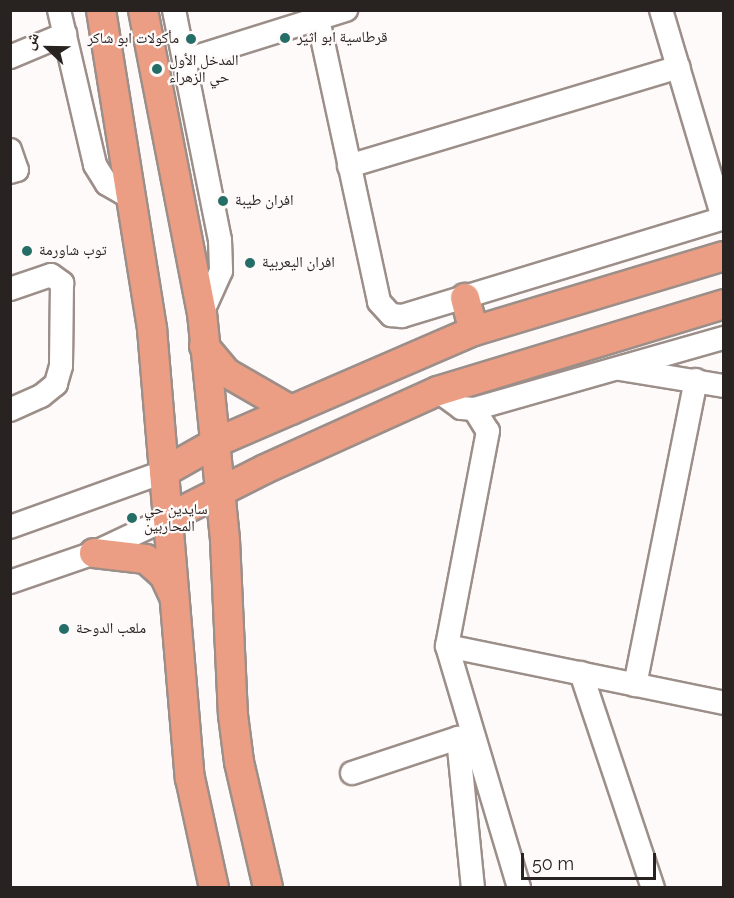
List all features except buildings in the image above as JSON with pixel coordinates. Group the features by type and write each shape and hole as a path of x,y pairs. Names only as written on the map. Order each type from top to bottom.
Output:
{"main road":[{"path":"101,10 152,329 170,517 188,766 214,888"},
{"path":"143,10 202,313 204,346 217,442 225,540 233,715 239,762 268,888"},
{"path":"164,472 217,442 474,331 723,256"},
{"path":"465,298 474,331"},
{"path":"170,517 265,469 438,391 723,304"},
{"path":"204,346 226,373 291,410"},
{"path":"225,540 265,469"},
{"path":"94,553 146,559 164,575 177,602"}],"street":[{"path":"59,10 95,165 107,184 133,199"},
{"path":"174,10 186,60 220,240 221,271 202,313"},
{"path":"186,60 303,18 346,10"},
{"path":"303,18 349,166 381,308 396,317 465,298 723,218 661,10"},
{"path":"10,57 65,34"},
{"path":"349,166 678,67"},
{"path":"10,150 17,170 10,172"},
{"path":"10,289 51,275 62,283 61,366 56,384 41,396 10,410"},
{"path":"438,391 460,408 474,410 723,338"},
{"path":"613,368 723,386"},
{"path":"635,685 696,380"},
{"path":"474,410 488,431 488,446 447,646 519,888"},
{"path":"10,527 164,472"},
{"path":"10,582 94,553 170,517"},
{"path":"447,646 723,703"},
{"path":"581,673 653,888"},
{"path":"352,773 458,738 473,888"}],"place":[{"name":"قرطاسية ابو اثير","path":"285,38"},
{"name":"مأكولات ابو شاكر","path":"191,39"},
{"name":"المدخل الأول حي الزهراء","path":"157,69"},
{"name":"افران طيبة","path":"223,201"},
{"name":"توب شاورمة","path":"27,251"},
{"name":"افران اليعربية","path":"250,263"},
{"name":"سايدين حي المحاربين","path":"132,518"},
{"name":"ملعب الدوحة","path":"64,629"}]}
